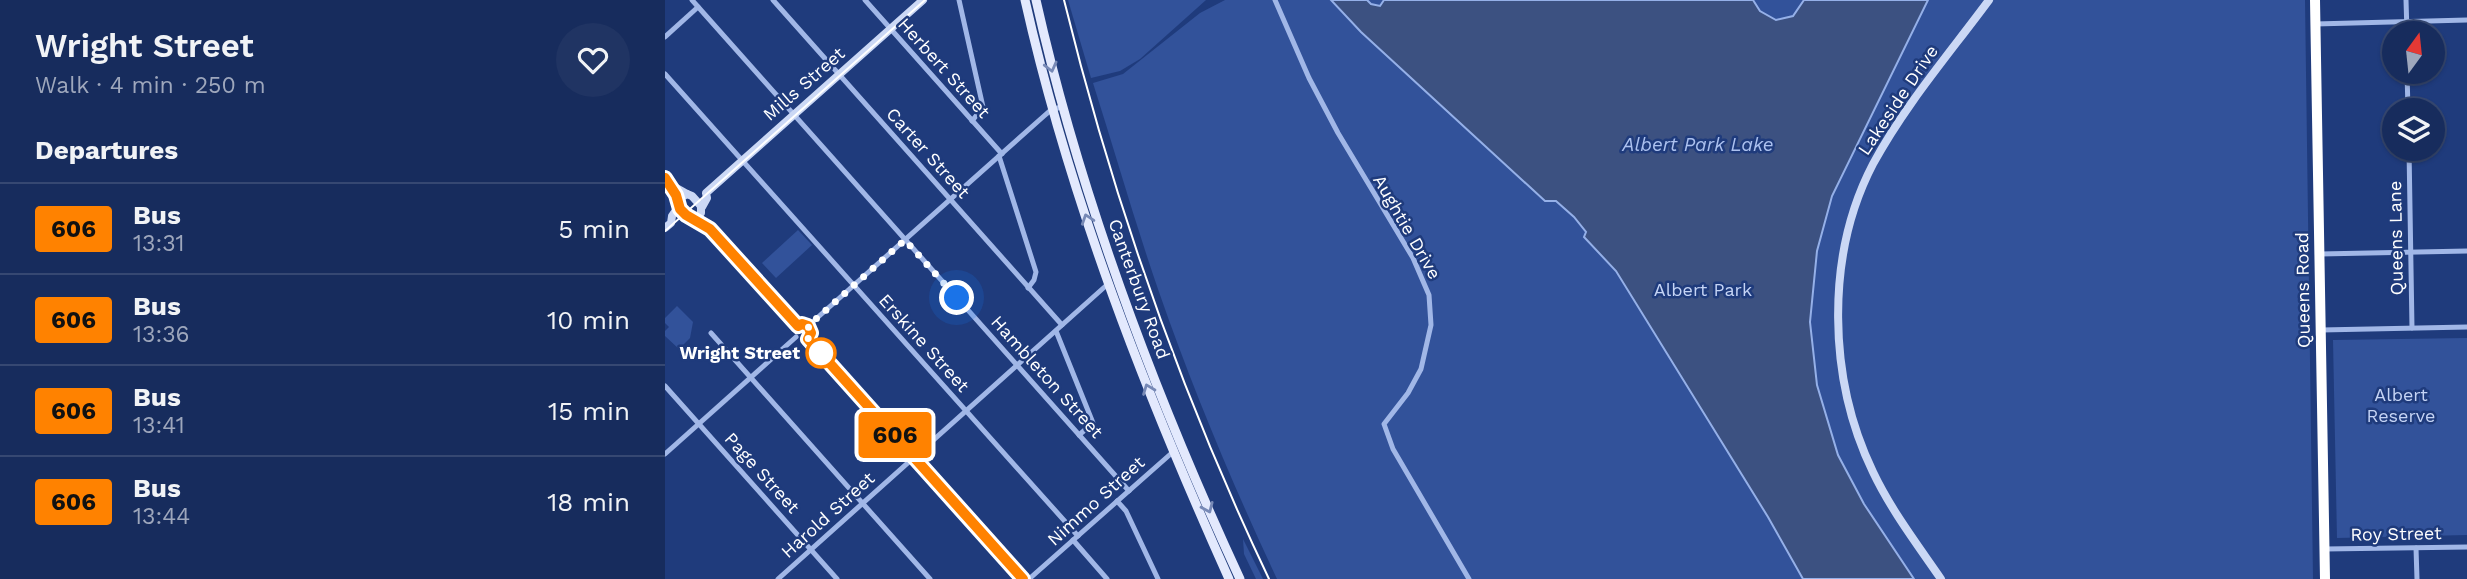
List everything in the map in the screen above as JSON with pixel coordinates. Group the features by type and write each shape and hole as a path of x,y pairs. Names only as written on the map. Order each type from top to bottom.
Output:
{"highway":[{"name":"Queens Road","path":"2315,0 2325,579"}],"main road":[{"name":"Canterbury Road","path":"1025,0 1108,284 1173,452 1229,579"},
{"name":"Canterbury Road","path":"1036,0 1056,108 1116,276 1181,445 1240,579"}],"street":[{"name":"Hambleton Street","path":"692,0 1129,491"},
{"name":"Carter Street","path":"773,0 1062,325"},
{"name":"Herbert Street","path":"865,0 1000,155"},
{"name":"Mills Street","path":"706,193 923,0"},
{"path":"959,0 983,107 972,121"},
{"name":"Aughtie Drive","path":"1275,0 1309,78 1338,133 1425,281 1432,316 1426,356 1417,379 1386,420 1384,428 1393,449 1469,579"},
{"name":"Lakeside Drive","path":"1941,579 1886,496 1857,432 1842,370 1840,293 1843,261 1852,222 1873,166 1902,116 1989,0"},
{"path":"2406,0 2406,21"},
{"path":"665,37 698,7"},
{"path":"2436,21 2467,20"},
{"path":"2315,24 2382,23"},
{"name":"Erskine Street","path":"665,74 966,412 1076,538 1107,579"},
{"path":"808,326 1056,108"},
{"path":"1000,155 1036,272 1028,288"},
{"name":"Queens Lane","path":"2409,161 2412,328"},
{"path":"668,181 702,209 710,229"},
{"path":"668,181 679,204 692,218 710,229 798,326"},
{"path":"706,193 707,198 700,216 668,226 679,204 688,195 706,193"},
{"path":"2320,254 2467,251"},
{"name":"Harold Street","path":"778,579 1116,276"},
{"path":"796,337 795,331 802,324 808,326 811,333 808,339"},
{"path":"2321,330 2467,327"},
{"path":"1056,331 1093,423 1079,435"},
{"path":"711,333 930,579"},
{"path":"796,337 808,339"},
{"path":"665,454 796,337"},
{"path":"808,339 1023,579"},
{"name":"Page Street","path":"665,386 837,579"},
{"name":"Nimmo Street","path":"1030,579 1181,445"},
{"path":"1117,501 1126,511 1158,579"},
{"name":"Roy Street","path":"2325,549 2467,547"},
{"path":"2416,548 2417,579"}],"green space":[{"path":"1068,0 1206,0 1140,59 1120,71 1091,78"},
{"name":"Albert Park","path":"1225,0 2305,0 2313,579 1277,579 1214,437 1172,329 1093,83 1123,74 1200,13"},
{"path":"798,230 812,245 776,278 762,263"},
{"path":"677,306 693,322 690,338 679,349 665,336 669,327 665,318"},
{"name":"Albert Reserve","path":"2467,338 2467,535 2337,538 2333,340"},
{"path":"1243,539 1263,579 1256,579 1244,554"}],"water":[{"name":"Albert Park Lake","path":"1331,0 1367,0 1380,6 1384,0 1753,0 1760,11 1776,20 1793,16 1804,0 1928,0 1832,196 1817,251 1810,322 1817,385 1838,455 1864,504 1914,579 1803,579 1768,517 1616,271 1584,237 1586,232 1574,217 1556,201 1545,201 1361,32"}],"tram line":[{"path":"665,231 925,0"},
{"path":"1064,0 1104,148 1152,295 1207,438 1269,579"}],"bus line":[{"name":"606","path":"665,178 679,201 680,209 710,229 798,326 808,326 811,333 808,339 1023,579"}],"place":[{"name":"Wright Street","path":"821,353"}],"route":[{"path":"821,353 823,355 808,339 811,330 808,326 905,240 957,298"}]}
